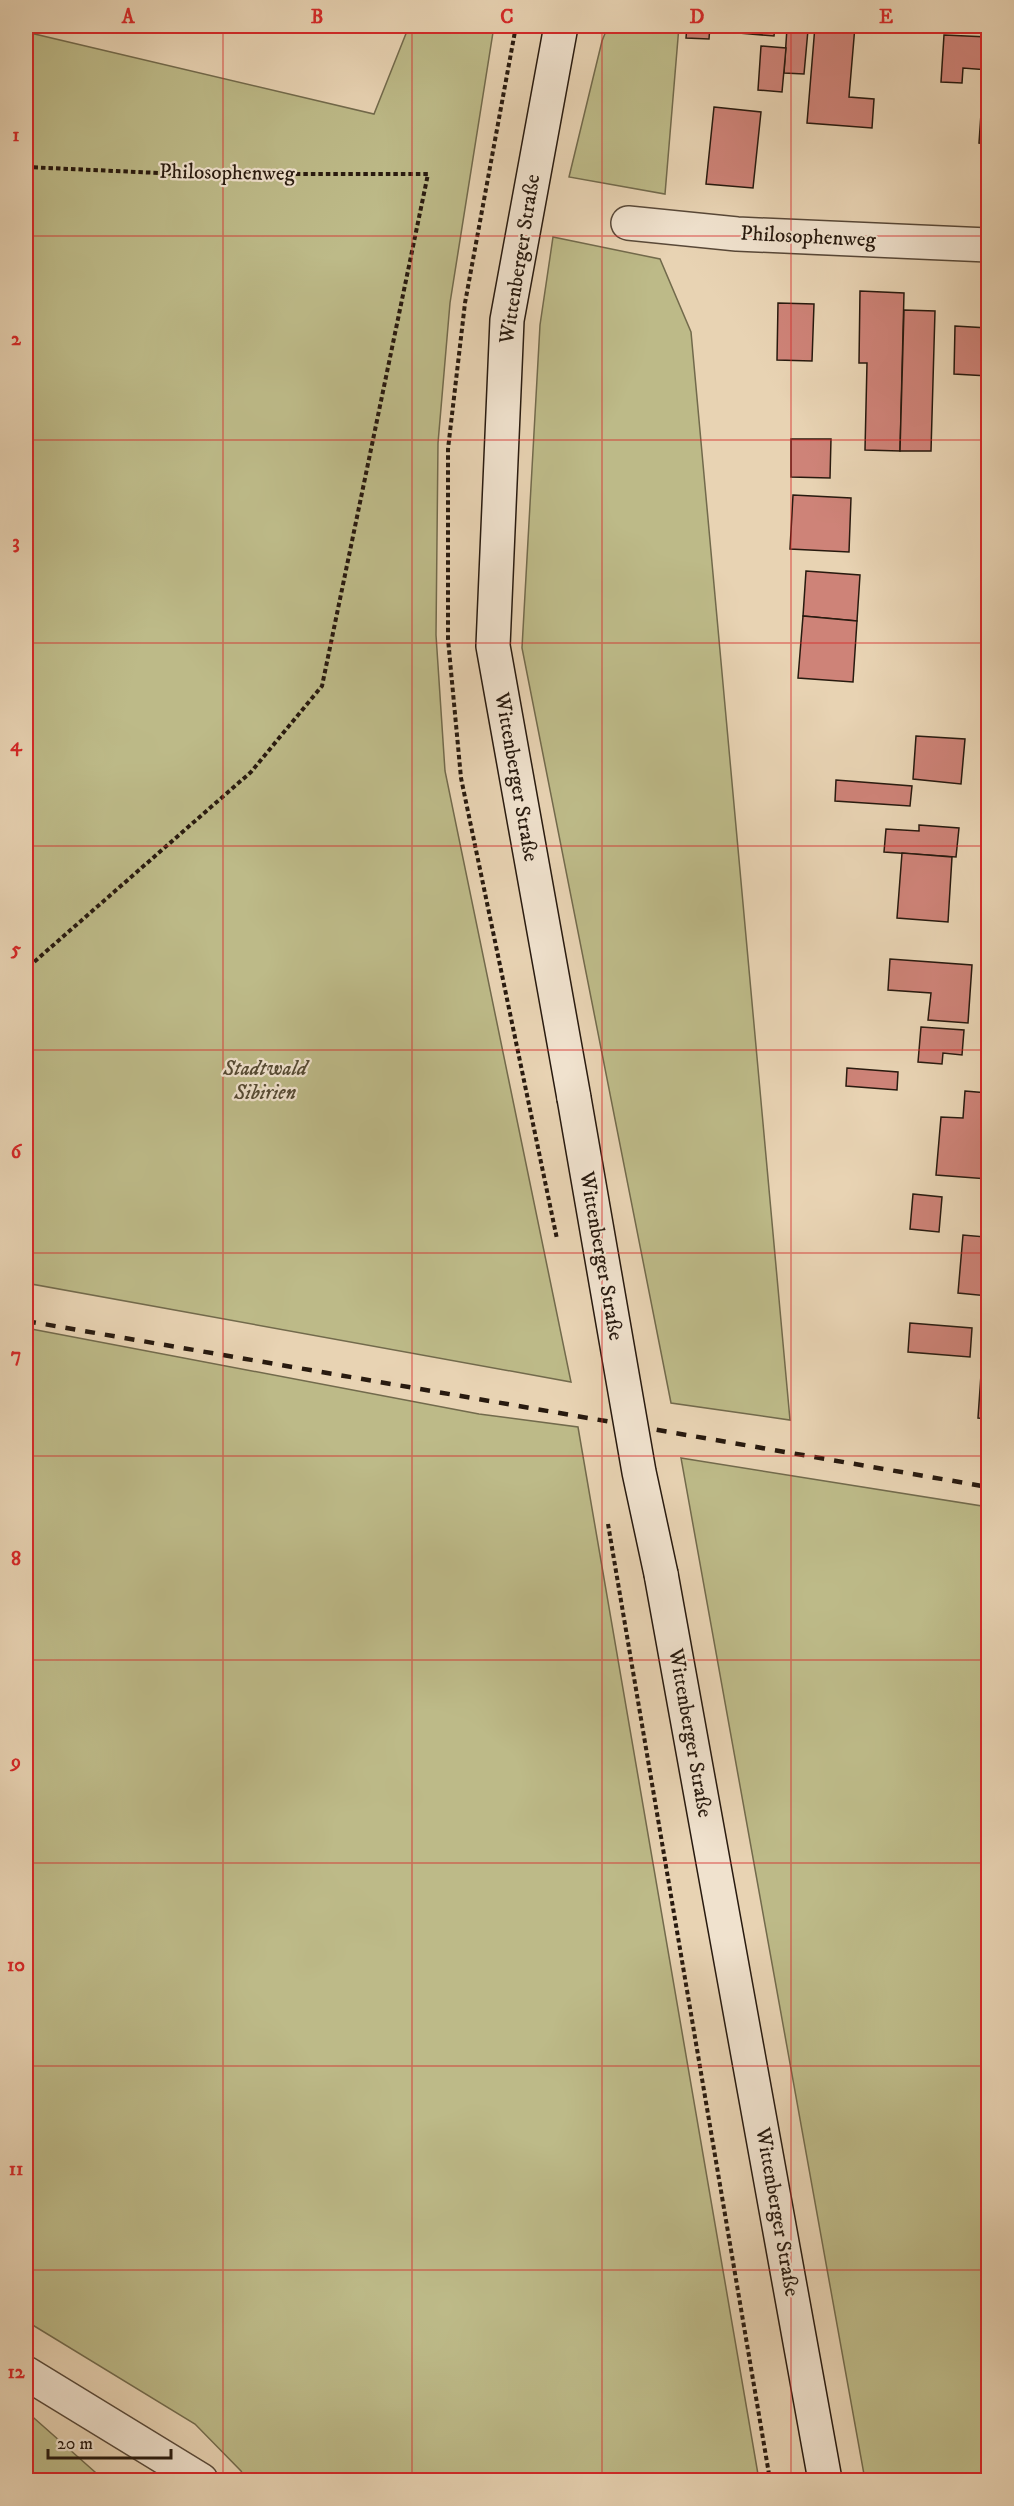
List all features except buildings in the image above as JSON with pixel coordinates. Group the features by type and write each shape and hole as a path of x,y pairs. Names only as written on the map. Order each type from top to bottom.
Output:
{"main road":[{"name":"Wittenberger Straße","path":"561,26 507,320 493,646 637,1461 661,1574 825,2481"},
{"name":"Philosophenweg","path":"628,223 737,234 988,245"},
{"path":"26,2373 201,2481"}],"path":[{"name":"Philosophenweg","path":"26,167 182,174 429,174 322,686 251,772 26,969"},
{"path":"608,1523 770,2481"}],"green space":[{"name":"Stadtwald Sibirien","path":"409,26 494,26 450,303 438,443 436,635 445,771 571,1382 26,1283 26,32 374,114"},
{"path":"608,26 679,26 665,194 569,177 602,41"},
{"path":"553,237 660,259 691,332 790,1420 671,1403 522,648 540,325"},
{"path":"26,1328 479,1414 578,1427 759,2480 246,2480 241,2471 195,2424 26,2321"},
{"path":"681,1458 988,1507 988,2480 865,2480"},
{"path":"26,2411 104,2480 26,2480"}],"railway":[{"path":"26,1321 988,1487"}]}
